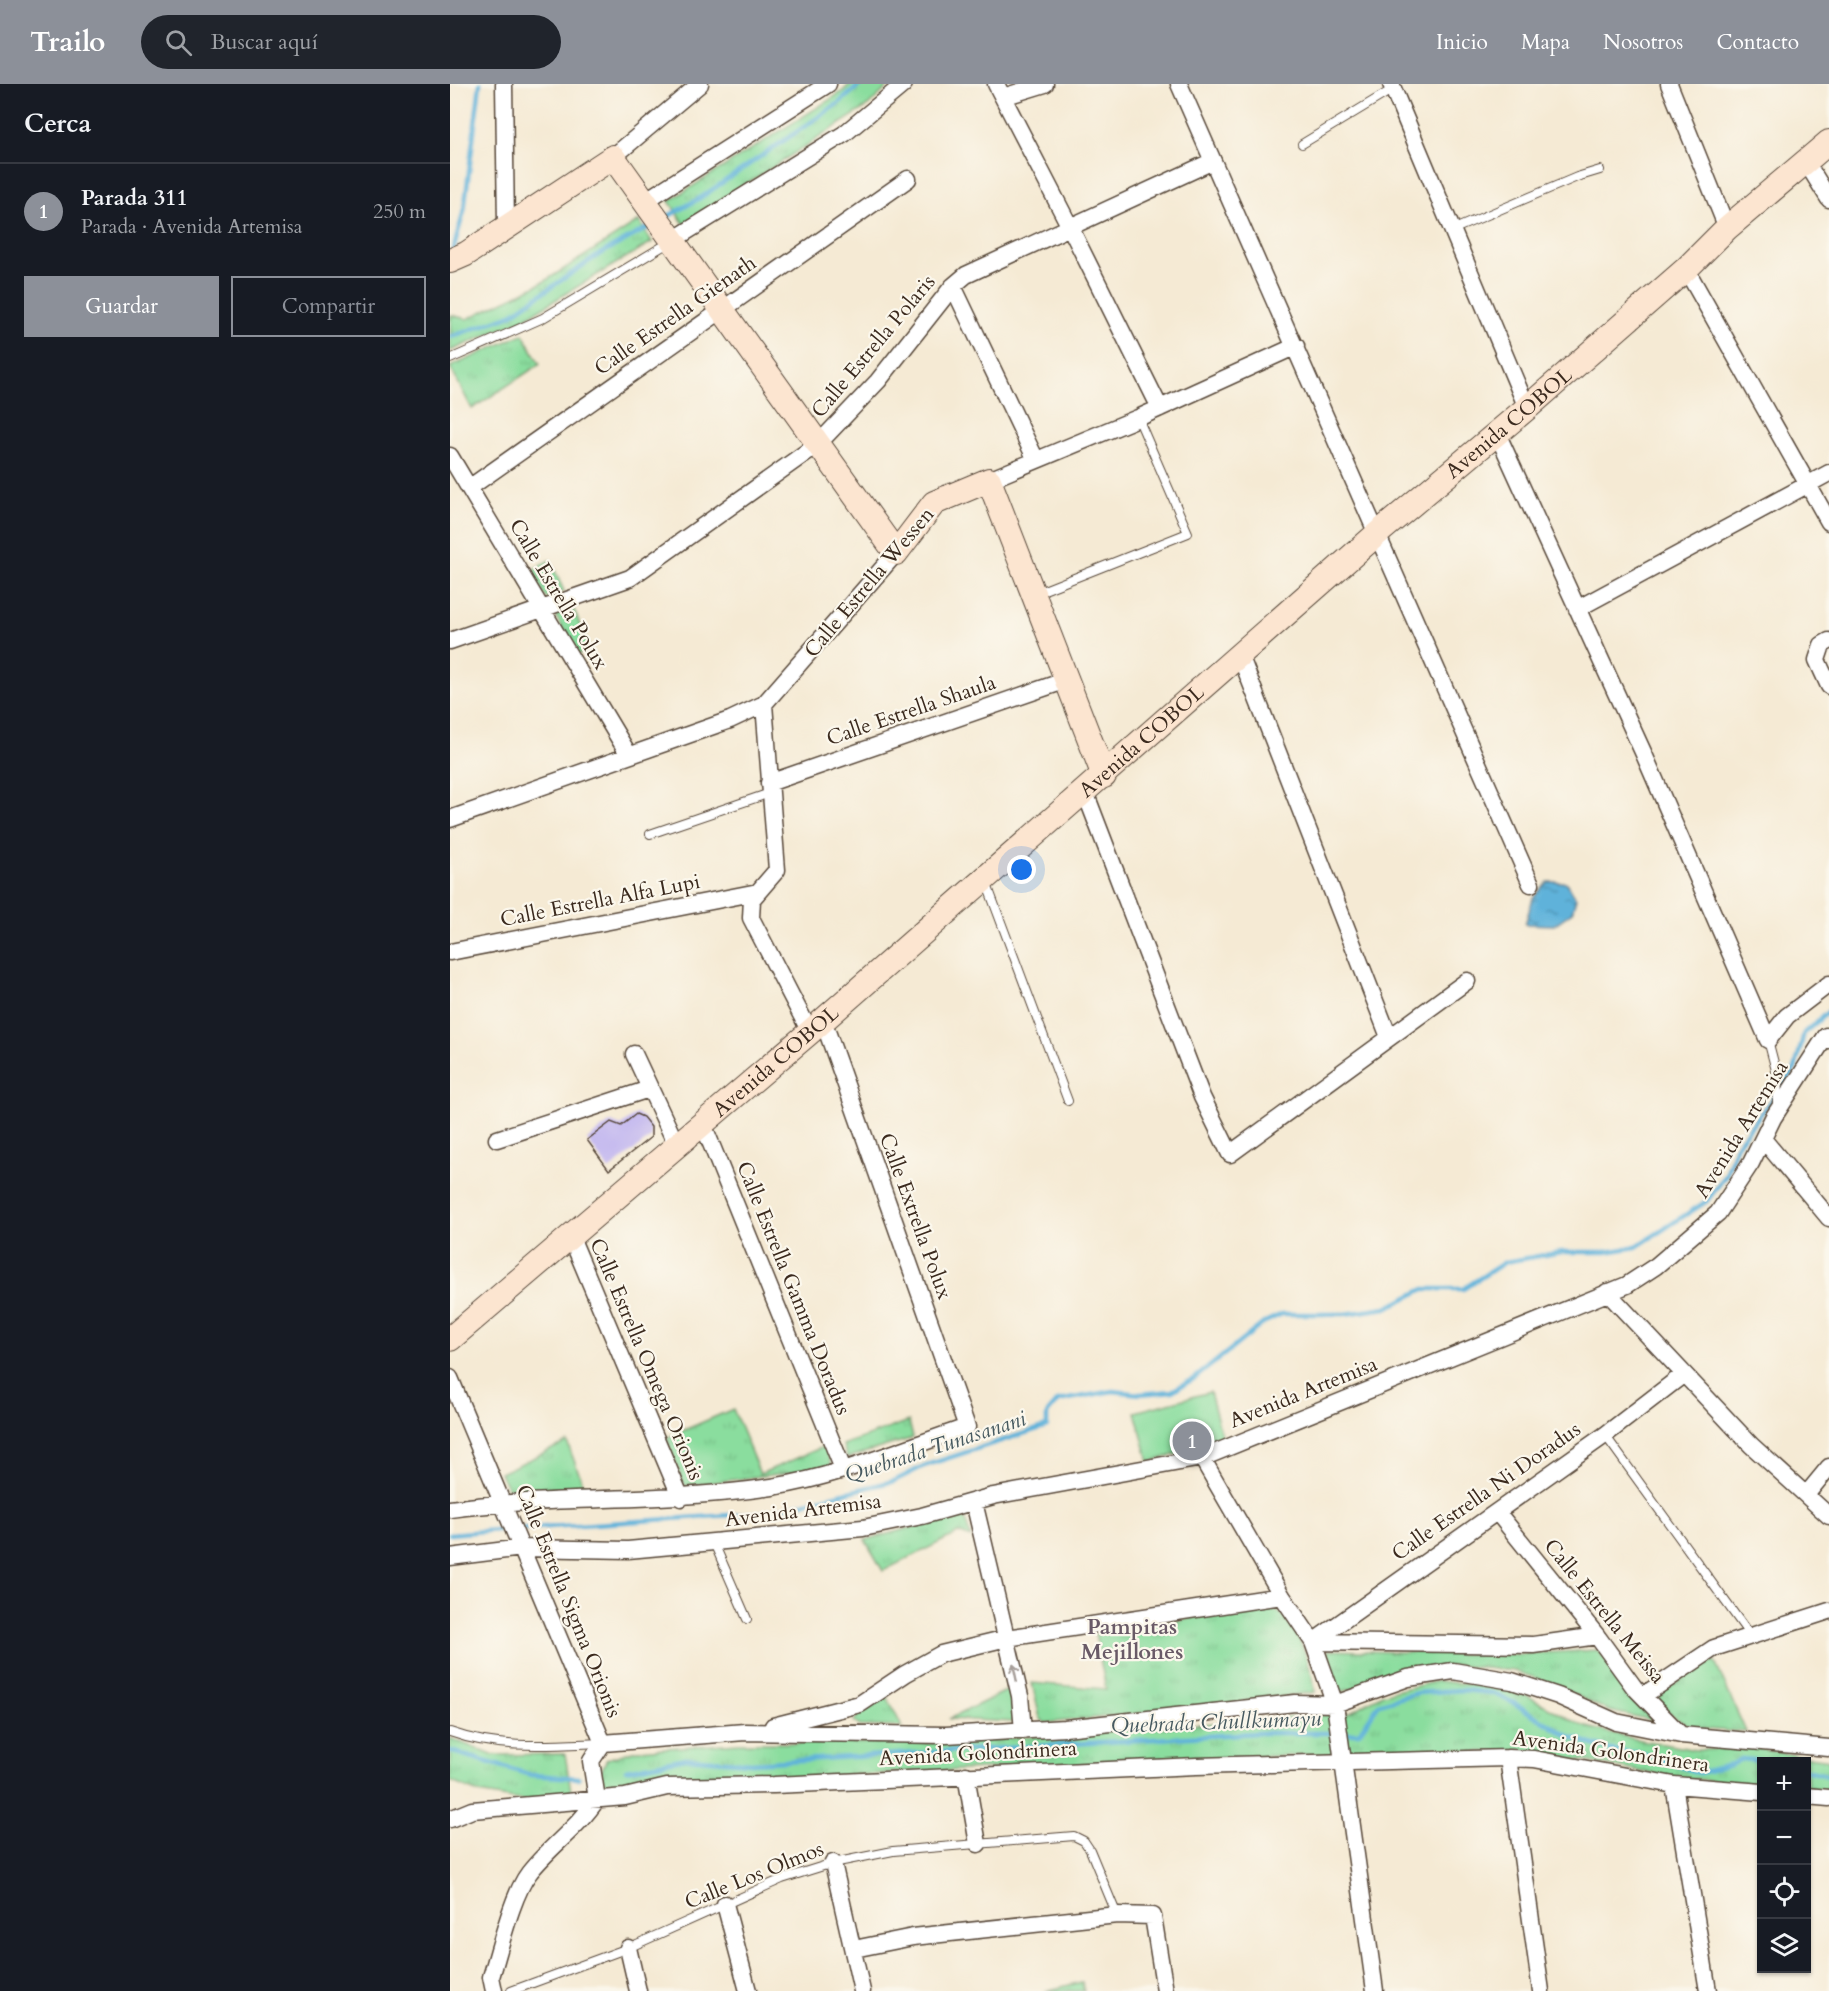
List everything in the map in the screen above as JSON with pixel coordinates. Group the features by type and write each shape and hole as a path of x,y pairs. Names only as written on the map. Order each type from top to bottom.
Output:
{"main road":[{"name":"Avenida COBOL","path":"450,1339 816,1026 1104,776 1377,534 1527,408 1686,269 1727,228 1829,142"},
{"path":"450,261 466,254 613,157 896,553"},
{"path":"989,480 1104,776"},
{"name":"Calle Estrella Wessen","path":"896,553 934,503 989,480"}],"street":[{"path":"504,84 506,226"},
{"path":"613,157 700,84"},
{"path":"659,221 828,84"},
{"path":"659,221 844,134 904,84"},
{"path":"1044,84 999,91 1160,408"},
{"path":"1179,84 1531,884"},
{"path":"1669,84 1727,228"},
{"path":"1392,86 1527,408"},
{"name":"Calle Estrella Polaris","path":"450,641 630,578 818,444 878,381 953,286 966,275 1213,161"},
{"path":"1806,162 1829,199"},
{"name":"Calle Estrella Gienath","path":"469,488 908,179"},
{"path":"1686,269 1829,522"},
{"path":"953,286 1036,460"},
{"name":"Calle Estrella Wessen","path":"989,480 1138,418 1296,346"},
{"path":"1497,433 1643,752 1768,1040"},
{"name":"Calle Estrella Polux","path":"450,456 629,755"},
{"path":"1577,609 1829,473"},
{"name":"Calle Estrella Wessen","path":"450,819 730,720 764,704 896,553"},
{"path":"1829,641 1822,645 1817,660 1829,686"},
{"path":"1240,656 1389,1037"},
{"name":"Calle Estrella Shaula","path":"770,788 1067,680"},
{"path":"758,892 777,870 764,704"},
{"path":"1085,792 1202,1097 1230,1154 1467,981"},
{"name":"Calle Estrella Alfa Lupi","path":"450,952 758,892"},
{"name":"Calle Extrella Polux","path":"758,892 752,899 751,918 816,1026 968,1427"},
{"name":"Avenida Artemisa","path":"1768,1040 1787,1016 1829,984"},
{"name":"Avenida Artemisa","path":"450,1557 517,1535 628,1550 863,1528 993,1496 1202,1458 1627,1285 1656,1266 1718,1213 1751,1163 1773,1118 1827,1038"},
{"path":"634,1054 677,1146"},
{"path":"497,1139 650,1089"},
{"name":"Calle Estrella Gamma Doradus","path":"703,1124 843,1469"},
{"path":"1762,1139 1829,1218"},
{"name":"Calle Estrella Omega Orionis","path":"572,1237 681,1498"},
{"path":"1607,1292 1751,1445 1829,1516"},
{"name":"Calle Estrella Ni Doradus","path":"1313,1642 1605,1436 1684,1374"},
{"name":"Calle Estrella Sigma Orionis","path":"450,1378 504,1502 603,1743 591,1761 597,1799"},
{"name":"Avenida Artemisa","path":"450,1509 504,1502 681,1498 774,1487 843,1469 968,1427"},
{"path":"1202,1458 1282,1596 1313,1642 1335,1704 1375,1991"},
{"path":"1806,1495 1829,1467"},
{"path":"974,1502 1020,1696 1023,1731"},
{"name":"Calle Estrella Meissa","path":"1497,1512 1597,1636 1634,1687 1681,1735"},
{"path":"603,1743 746,1732 860,1704 905,1674 941,1654 1007,1638 1282,1596"},
{"path":"1644,1695 1714,1648 1749,1634 1829,1611"},
{"path":"1313,1642 1534,1645 1597,1636"},
{"name":"Avenida Golondrinera","path":"746,1732 946,1734 1023,1731 1294,1703 1335,1704 1408,1678 1453,1671 1512,1681 1558,1696 1616,1722 1681,1735 1829,1748"},
{"path":"1508,1758 1541,1991"},
{"name":"Avenida Golondrinera","path":"450,1819 472,1810 625,1797 667,1787 774,1785 966,1775 1344,1761 1508,1758 1534,1760 1674,1785 1757,1792"},
{"path":"966,1775 978,1844"},
{"path":"1674,1785 1708,1991"},
{"path":"1811,1796 1829,1798"},
{"path":"494,1991 491,1977 519,1893 528,1875 583,1820 597,1799"},
{"path":"833,1863 862,1991"},
{"path":"725,1904 748,1991"},
{"path":"854,1949 913,1937 1117,1915 1153,1916 1165,1991"},
{"path":"628,1948 638,1991"}],"lane":[{"path":"1302,144 1392,86"},
{"path":"1452,230 1577,177 1600,170"},
{"path":"450,359 543,318 659,221"},
{"path":"1033,594 1188,533 1138,418"},
{"path":"650,834 770,788"},
{"path":"985,879 1068,1101"},
{"path":"1768,1040 1778,1078 1779,1098 1773,1118"},
{"path":"1605,1436 1749,1634"},
{"path":"714,1543 747,1620"},
{"path":"450,1732 478,1742 509,1746 603,1743"},
{"name":"Calle Los Olmos","path":"511,1991 628,1948 782,1880 833,1863 893,1851 1074,1836 1084,1841 1117,1915"}],"green space":[{"path":"850,84 891,84 868,106 684,224 669,201 842,92"},
{"path":"639,221 652,242 522,320 450,351 451,315 467,319 545,281"},
{"path":"523,334 540,364 472,409 450,367"},
{"path":"550,560 564,591 546,598 531,571"},
{"path":"574,610 590,649 577,655 555,615"},
{"path":"1210,1392 1223,1441 1149,1462 1135,1412"},
{"path":"733,1409 760,1474 825,1446 832,1467 685,1486 666,1438"},
{"path":"909,1421 913,1438 847,1458 843,1445"},
{"path":"567,1442 585,1489 508,1489 500,1473"},
{"path":"955,1516 965,1518 971,1538 958,1533 883,1571 865,1540"},
{"path":"1262,1607 1278,1612 1293,1628 1308,1661 1315,1692 1231,1704 1045,1723 1040,1718 1032,1683 1106,1689 1095,1633"},
{"path":"1327,1650 1503,1655 1598,1650 1656,1721 1609,1711 1548,1682 1514,1671 1456,1665 1339,1692"},
{"path":"1714,1660 1746,1732 1694,1727 1675,1718 1652,1697"},
{"path":"1438,1681 1485,1686 1522,1693 1583,1726 1635,1739 1697,1750 1752,1748 1810,1757 1757,1757 1757,1784 1669,1777 1532,1751 1322,1754 737,1780 655,1777 620,1788 603,1782 601,1771 607,1759 637,1750 739,1743 953,1743 1349,1713 1382,1694"},
{"path":"1010,1689 1014,1722 949,1719"},
{"path":"887,1697 902,1727 860,1726 854,1722 858,1715"},
{"path":"450,1738 492,1755 565,1754 571,1791 526,1801 478,1793 450,1781"},
{"path":"1811,1757 1829,1760 1829,1790 1811,1788"},
{"path":"1082,1982 1084,1991 1045,1991"}],"water":[{"path":"1547,882 1566,882 1576,898 1572,912 1554,925 1525,924 1533,898"}],"building":[{"path":"636,1114 643,1117 651,1127 651,1137 609,1170 587,1140 611,1122 621,1126"}],"waterway":[{"path":"453,250 464,211 480,84"},
{"path":"665,218 700,198 839,103 861,84"},
{"path":"450,337 509,316 600,254 653,225"},
{"name":"Quebrada Tunasanani","path":"517,1529 762,1513 894,1481 924,1466 1047,1426 1047,1414 1058,1401 1113,1391 1140,1394 1172,1391 1195,1378 1265,1322 1282,1314 1345,1314 1386,1308 1424,1289 1463,1289 1505,1262 1562,1252 1606,1252 1636,1247 1707,1201 1726,1175 1736,1146 1795,1069 1804,1033 1829,1011"},
{"name":"Quebrada Tunasanani","path":"450,1534 509,1529"},
{"name":"Quebrada Chullkumayu","path":"626,1770 686,1758 751,1763 1257,1733 1359,1733 1379,1704 1417,1693 1462,1690 1492,1693 1512,1702 1570,1737 1610,1750 1645,1754 1699,1773 1730,1765 1741,1759 1757,1760"},
{"name":"Quebrada Chullkumayu","path":"450,1751 531,1775 579,1778"},
{"name":"Quebrada Chullkumayu","path":"1811,1771 1829,1776"}],"place":[{"name":"Parada 311","path":"1192,1441"}],"district":[{"name":"Pampitas Mejillones","path":"1132,1638"}]}
